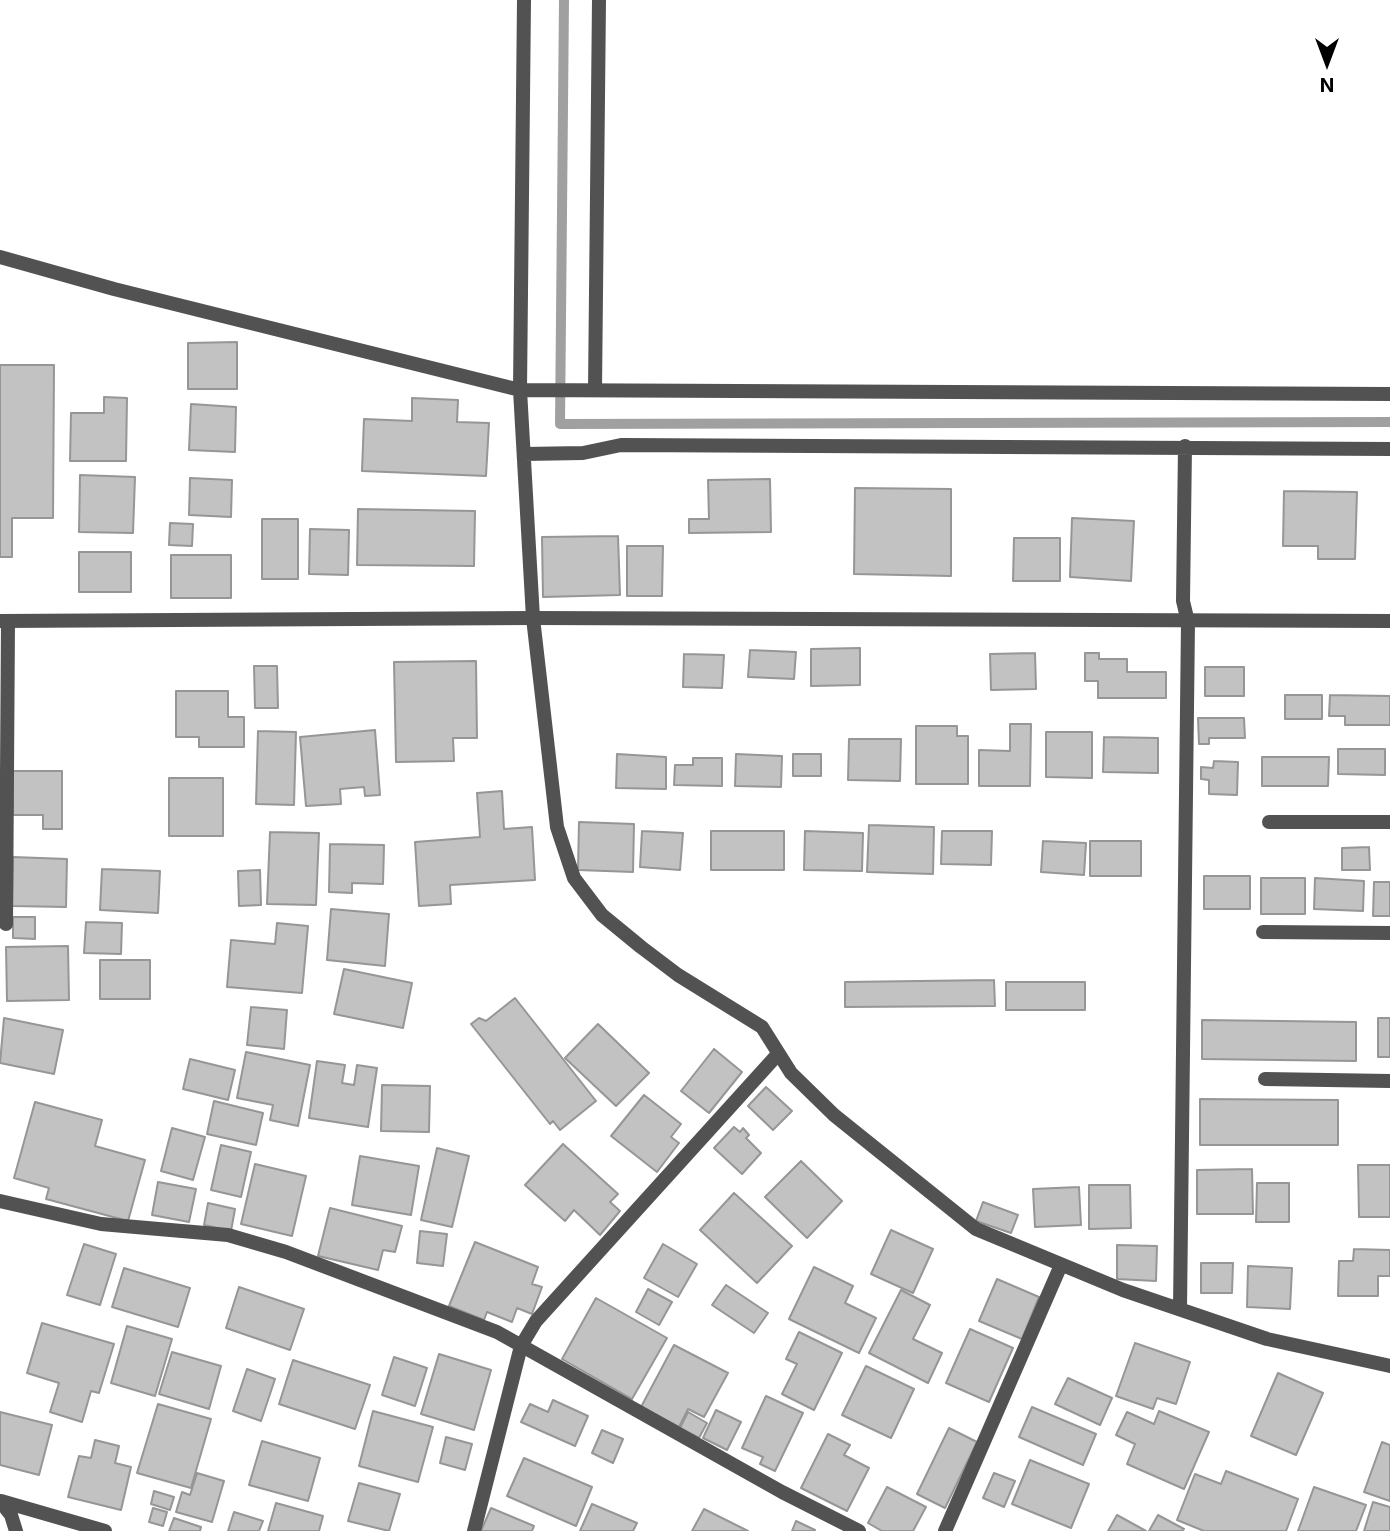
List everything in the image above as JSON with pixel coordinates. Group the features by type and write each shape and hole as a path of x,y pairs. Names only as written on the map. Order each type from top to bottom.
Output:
{"street":[{"path":"524,0 520,390 533,618 557,827 574,878 602,915 678,975 762,1027 791,1073 834,1115 976,1229 1060,1265 1267,1339 1390,1366"},
{"path":"595,390 599,0"},
{"path":"0,257 114,289 520,390 1390,394"},
{"path":"524,454 583,453 621,445 1390,449"},
{"path":"1180,1309 1188,622 1183,601 1185,446"},
{"path":"6,924 4,621 533,618 1390,621"},
{"path":"1269,822 1390,822"},
{"path":"1263,932 1390,933"},
{"path":"474,1531 521,1346 536,1321 778,1054"},
{"path":"1265,1079 1390,1082"},
{"path":"0,1201 101,1224 228,1234 286,1252 485,1327 782,1492 859,1531"},
{"path":"945,1531 1060,1265"},
{"path":"0,1501 11,1515 16,1531"},
{"path":"0,1501 105,1531"}],"building":[{"path":"237,342 237,389 188,389 188,343"},
{"path":"0,365 54,365 53,518 12,518 12,557 0,557"},
{"path":"104,397 127,398 126,461 70,461 71,413 104,413"},
{"path":"412,398 458,400 457,422 489,423 486,476 362,471 364,419 412,421"},
{"path":"191,404 236,407 235,452 189,450"},
{"path":"80,475 135,477 133,533 79,532"},
{"path":"190,478 232,480 231,517 189,515"},
{"path":"770,479 771,532 689,533 689,519 709,519 708,480"},
{"path":"855,488 951,489 951,576 854,574"},
{"path":"1284,491 1357,492 1355,559 1318,559 1318,546 1283,546"},
{"path":"358,509 475,511 474,566 357,565"},
{"path":"1072,518 1134,521 1131,581 1070,577"},
{"path":"262,519 298,519 298,579 262,579"},
{"path":"170,523 193,524 192,546 169,545"},
{"path":"310,529 349,530 348,575 309,574"},
{"path":"618,536 620,595 543,597 542,537"},
{"path":"1014,538 1060,538 1060,581 1013,581"},
{"path":"627,546 663,546 662,596 627,596"},
{"path":"79,552 131,552 131,592 79,592"},
{"path":"171,555 231,555 231,598 171,598"},
{"path":"860,648 860,685 811,686 811,649"},
{"path":"750,650 796,652 794,679 748,677"},
{"path":"1035,653 1036,689 991,690 990,654"},
{"path":"1085,653 1099,653 1099,659 1127,659 1127,672 1166,672 1166,698 1098,698 1098,681 1085,681"},
{"path":"684,654 724,655 722,688 683,687"},
{"path":"476,661 477,738 453,738 454,761 396,762 394,662"},
{"path":"254,666 277,666 278,708 255,708"},
{"path":"1205,667 1244,667 1244,696 1205,696"},
{"path":"176,691 228,691 228,717 244,717 244,747 199,747 199,737 176,737"},
{"path":"1285,695 1322,695 1322,719 1285,719"},
{"path":"1330,695 1390,696 1390,725 1345,725 1345,716 1329,716"},
{"path":"1198,718 1244,718 1245,738 1209,738 1209,744 1199,744"},
{"path":"1010,724 1031,724 1030,786 979,786 979,750 1010,751"},
{"path":"916,726 957,726 957,736 968,736 968,784 916,784"},
{"path":"375,730 380,795 365,796 364,787 340,789 341,804 306,806 300,737"},
{"path":"258,731 296,732 294,805 256,804"},
{"path":"1046,732 1092,732 1092,778 1046,777"},
{"path":"1104,737 1158,738 1158,773 1103,772"},
{"path":"849,739 901,739 900,781 848,780"},
{"path":"1338,749 1385,749 1385,775 1338,774"},
{"path":"617,754 666,757 666,789 616,788"},
{"path":"736,754 782,756 781,787 735,786"},
{"path":"793,754 821,754 821,776 793,776"},
{"path":"1262,757 1329,757 1328,786 1262,786"},
{"path":"693,758 722,758 722,786 674,785 675,765 693,765"},
{"path":"1214,761 1238,762 1237,795 1209,794 1209,780 1201,779 1201,767 1213,768"},
{"path":"13,771 62,771 62,829 43,829 43,815 13,815"},
{"path":"169,778 223,778 223,836 169,836"},
{"path":"502,791 504,829 532,827 535,880 450,885 451,904 419,906 415,842 480,837 477,793"},
{"path":"579,822 634,824 633,872 578,870"},
{"path":"869,825 934,827 933,874 867,872"},
{"path":"642,831 683,833 680,870 640,867"},
{"path":"711,831 784,831 784,870 711,870"},
{"path":"805,831 863,833 862,871 804,870"},
{"path":"942,831 992,831 991,865 941,864"},
{"path":"270,832 319,833 316,905 267,904"},
{"path":"1043,841 1086,843 1084,875 1041,872"},
{"path":"1090,841 1141,841 1141,876 1090,876"},
{"path":"330,844 384,845 383,884 352,883 352,893 329,892"},
{"path":"1369,847 1370,870 1342,870 1342,848"},
{"path":"13,857 67,859 66,907 12,906"},
{"path":"102,869 160,871 158,913 100,910"},
{"path":"260,870 261,905 239,906 238,871"},
{"path":"1204,876 1250,876 1250,909 1204,909"},
{"path":"1261,878 1305,878 1305,914 1261,914"},
{"path":"1315,878 1364,881 1363,911 1314,909"},
{"path":"1374,882 1390,882 1390,916 1373,916"},
{"path":"331,909 389,914 385,966 327,960"},
{"path":"13,917 35,917 35,939 13,938"},
{"path":"86,922 122,923 121,954 84,953"},
{"path":"277,923 308,926 302,993 227,987 231,940 275,944"},
{"path":"68,946 69,1000 7,1001 6,947"},
{"path":"100,960 150,960 150,999 100,999"},
{"path":"344,969 412,983 403,1028 334,1014"},
{"path":"994,980 995,1006 845,1007 845,982"},
{"path":"1006,982 1085,982 1085,1010 1006,1010"},
{"path":"515,998 596,1101 560,1130 553,1121 550,1124 471,1024 479,1018 486,1021"},
{"path":"251,1007 287,1010 284,1049 247,1045"},
{"path":"4,1018 63,1030 54,1074 0,1063"},
{"path":"1378,1018 1390,1018 1390,1057 1378,1057"},
{"path":"1202,1020 1356,1022 1356,1061 1202,1059"},
{"path":"598,1024 649,1073 616,1106 565,1058"},
{"path":"714,1049 742,1072 709,1113 681,1091"},
{"path":"246,1052 310,1065 298,1126 270,1120 273,1105 237,1098"},
{"path":"190,1059 235,1070 228,1100 183,1089"},
{"path":"317,1061 345,1065 342,1083 354,1085 357,1065 377,1068 368,1127 309,1118"},
{"path":"382,1085 430,1086 429,1132 381,1131"},
{"path":"766,1087 792,1111 773,1130 748,1106"},
{"path":"644,1095 681,1124 671,1137 679,1143 657,1172 611,1136"},
{"path":"1200,1099 1338,1100 1338,1145 1200,1145"},
{"path":"214,1101 263,1113 256,1145 207,1134"},
{"path":"35,1102 102,1120 95,1146 145,1160 128,1221 46,1199 49,1188 14,1178"},
{"path":"734,1127 740,1132 743,1128 749,1135 746,1138 761,1153 742,1174 714,1148"},
{"path":"172,1128 205,1137 193,1180 161,1171"},
{"path":"563,1144 618,1194 610,1202 620,1211 600,1235 574,1210 565,1221 525,1185"},
{"path":"221,1145 251,1152 241,1197 211,1190"},
{"path":"437,1148 469,1156 452,1227 421,1220"},
{"path":"360,1156 419,1166 411,1215 352,1205"},
{"path":"801,1161 842,1201 807,1238 765,1197"},
{"path":"255,1164 306,1176 292,1236 241,1224"},
{"path":"1358,1165 1390,1165 1390,1217 1359,1217"},
{"path":"1252,1169 1253,1214 1197,1214 1197,1170"},
{"path":"158,1182 196,1189 189,1222 152,1215"},
{"path":"1257,1183 1289,1183 1289,1222 1256,1222"},
{"path":"1089,1185 1130,1185 1131,1228 1089,1229"},
{"path":"1079,1187 1081,1225 1035,1227 1033,1189"},
{"path":"734,1193 792,1246 757,1283 700,1230"},
{"path":"983,1202 1018,1215 1011,1233 976,1221"},
{"path":"208,1203 235,1209 231,1231 204,1225"},
{"path":"330,1208 402,1226 395,1252 383,1250 378,1270 318,1256"},
{"path":"891,1230 933,1249 913,1293 871,1274"},
{"path":"420,1231 447,1234 443,1266 417,1263"},
{"path":"475,1242 538,1267 532,1284 542,1287 532,1314 517,1308 512,1322 487,1312 484,1320 449,1306"},
{"path":"84,1244 116,1254 100,1305 67,1295"},
{"path":"663,1244 697,1264 678,1297 644,1278"},
{"path":"1117,1245 1157,1246 1156,1281 1117,1279"},
{"path":"1354,1249 1390,1250 1390,1276 1378,1276 1378,1296 1338,1296 1339,1261 1353,1261"},
{"path":"1201,1263 1233,1263 1232,1293 1201,1293"},
{"path":"1248,1266 1292,1268 1290,1309 1247,1307"},
{"path":"814,1267 853,1286 845,1303 876,1318 859,1353 789,1319"},
{"path":"124,1268 190,1288 178,1327 112,1307"},
{"path":"997,1279 1039,1297 1022,1339 979,1321"},
{"path":"726,1285 768,1313 754,1333 712,1305"},
{"path":"239,1287 304,1309 290,1350 226,1328"},
{"path":"648,1289 672,1302 659,1325 636,1312"},
{"path":"901,1290 930,1305 913,1339 942,1353 928,1383 869,1353"},
{"path":"596,1298 667,1338 632,1399 562,1359"},
{"path":"42,1323 114,1344 99,1393 91,1391 82,1422 50,1412 59,1383 27,1373"},
{"path":"127,1326 172,1339 155,1396 111,1383"},
{"path":"970,1329 1013,1348 989,1402 946,1383"},
{"path":"799,1332 842,1353 814,1410 782,1394 797,1364 786,1359"},
{"path":"1135,1343 1190,1362 1176,1404 1157,1398 1153,1409 1116,1396"},
{"path":"674,1345 728,1373 704,1417 688,1409 679,1427 641,1407"},
{"path":"172,1352 221,1366 209,1409 159,1394"},
{"path":"439,1354 491,1370 474,1430 421,1414"},
{"path":"394,1357 427,1368 415,1406 382,1395"},
{"path":"293,1360 370,1385 355,1429 279,1404"},
{"path":"866,1366 914,1389 891,1438 842,1415"},
{"path":"247,1369 275,1379 261,1421 233,1411"},
{"path":"1278,1373 1323,1393 1296,1455 1251,1436"},
{"path":"1068,1378 1112,1398 1100,1425 1055,1404"},
{"path":"766,1396 803,1413 775,1471 760,1464 763,1457 742,1448"},
{"path":"553,1400 588,1416 575,1446 521,1422 530,1404 548,1412"},
{"path":"158,1404 211,1419 191,1488 137,1473"},
{"path":"1032,1407 1096,1434 1083,1465 1019,1437"},
{"path":"716,1410 741,1422 727,1450 703,1438"},
{"path":"373,1411 433,1427 418,1482 359,1466"},
{"path":"1159,1411 1209,1432 1184,1489 1127,1464 1135,1444 1116,1435 1127,1412 1154,1424"},
{"path":"0,1412 52,1425 39,1475 0,1465"},
{"path":"688,1412 707,1423 699,1438 680,1428"},
{"path":"949,1428 977,1442 945,1508 917,1494"},
{"path":"602,1430 623,1439 613,1463 592,1453"},
{"path":"828,1434 850,1445 844,1455 869,1468 847,1511 801,1488"},
{"path":"446,1437 472,1444 465,1470 440,1463"},
{"path":"95,1440 119,1446 115,1463 131,1467 121,1510 68,1497 79,1456 91,1458"},
{"path":"262,1441 320,1458 308,1501 249,1485"},
{"path":"1382,1442 1390,1445 1390,1501 1364,1492"},
{"path":"524,1458 592,1487 576,1526 507,1496"},
{"path":"1030,1460 1089,1484 1071,1528 1012,1504"},
{"path":"1226,1471 1298,1499 1286,1531 1204,1531 1177,1520 1195,1474 1221,1484"},
{"path":"197,1473 224,1481 212,1522 176,1512 182,1492 190,1495"},
{"path":"994,1473 1015,1481 1004,1507 983,1498"},
{"path":"359,1483 400,1494 389,1531 348,1521"},
{"path":"887,1487 926,1507 913,1531 882,1531 868,1523"},
{"path":"1314,1487 1366,1505 1356,1531 1298,1531"},
{"path":"154,1491 174,1497 170,1510 151,1504"},
{"path":"1373,1502 1390,1507 1390,1531 1364,1531"},
{"path":"276,1503 323,1516 319,1531 268,1531"},
{"path":"592,1504 637,1523 633,1531 580,1531"},
{"path":"153,1508 167,1512 163,1526 149,1522"},
{"path":"491,1508 534,1526 532,1531 481,1531"},
{"path":"704,1509 748,1531 692,1531"},
{"path":"234,1512 263,1521 259,1531 228,1531"},
{"path":"1117,1515 1146,1531 1108,1531"},
{"path":"1158,1515 1184,1529 1149,1531"},
{"path":"174,1518 201,1527 200,1531 169,1531"},
{"path":"796,1521 815,1530 792,1531"}],"waterway":[{"path":"564,0 560,424 1390,422"}]}
